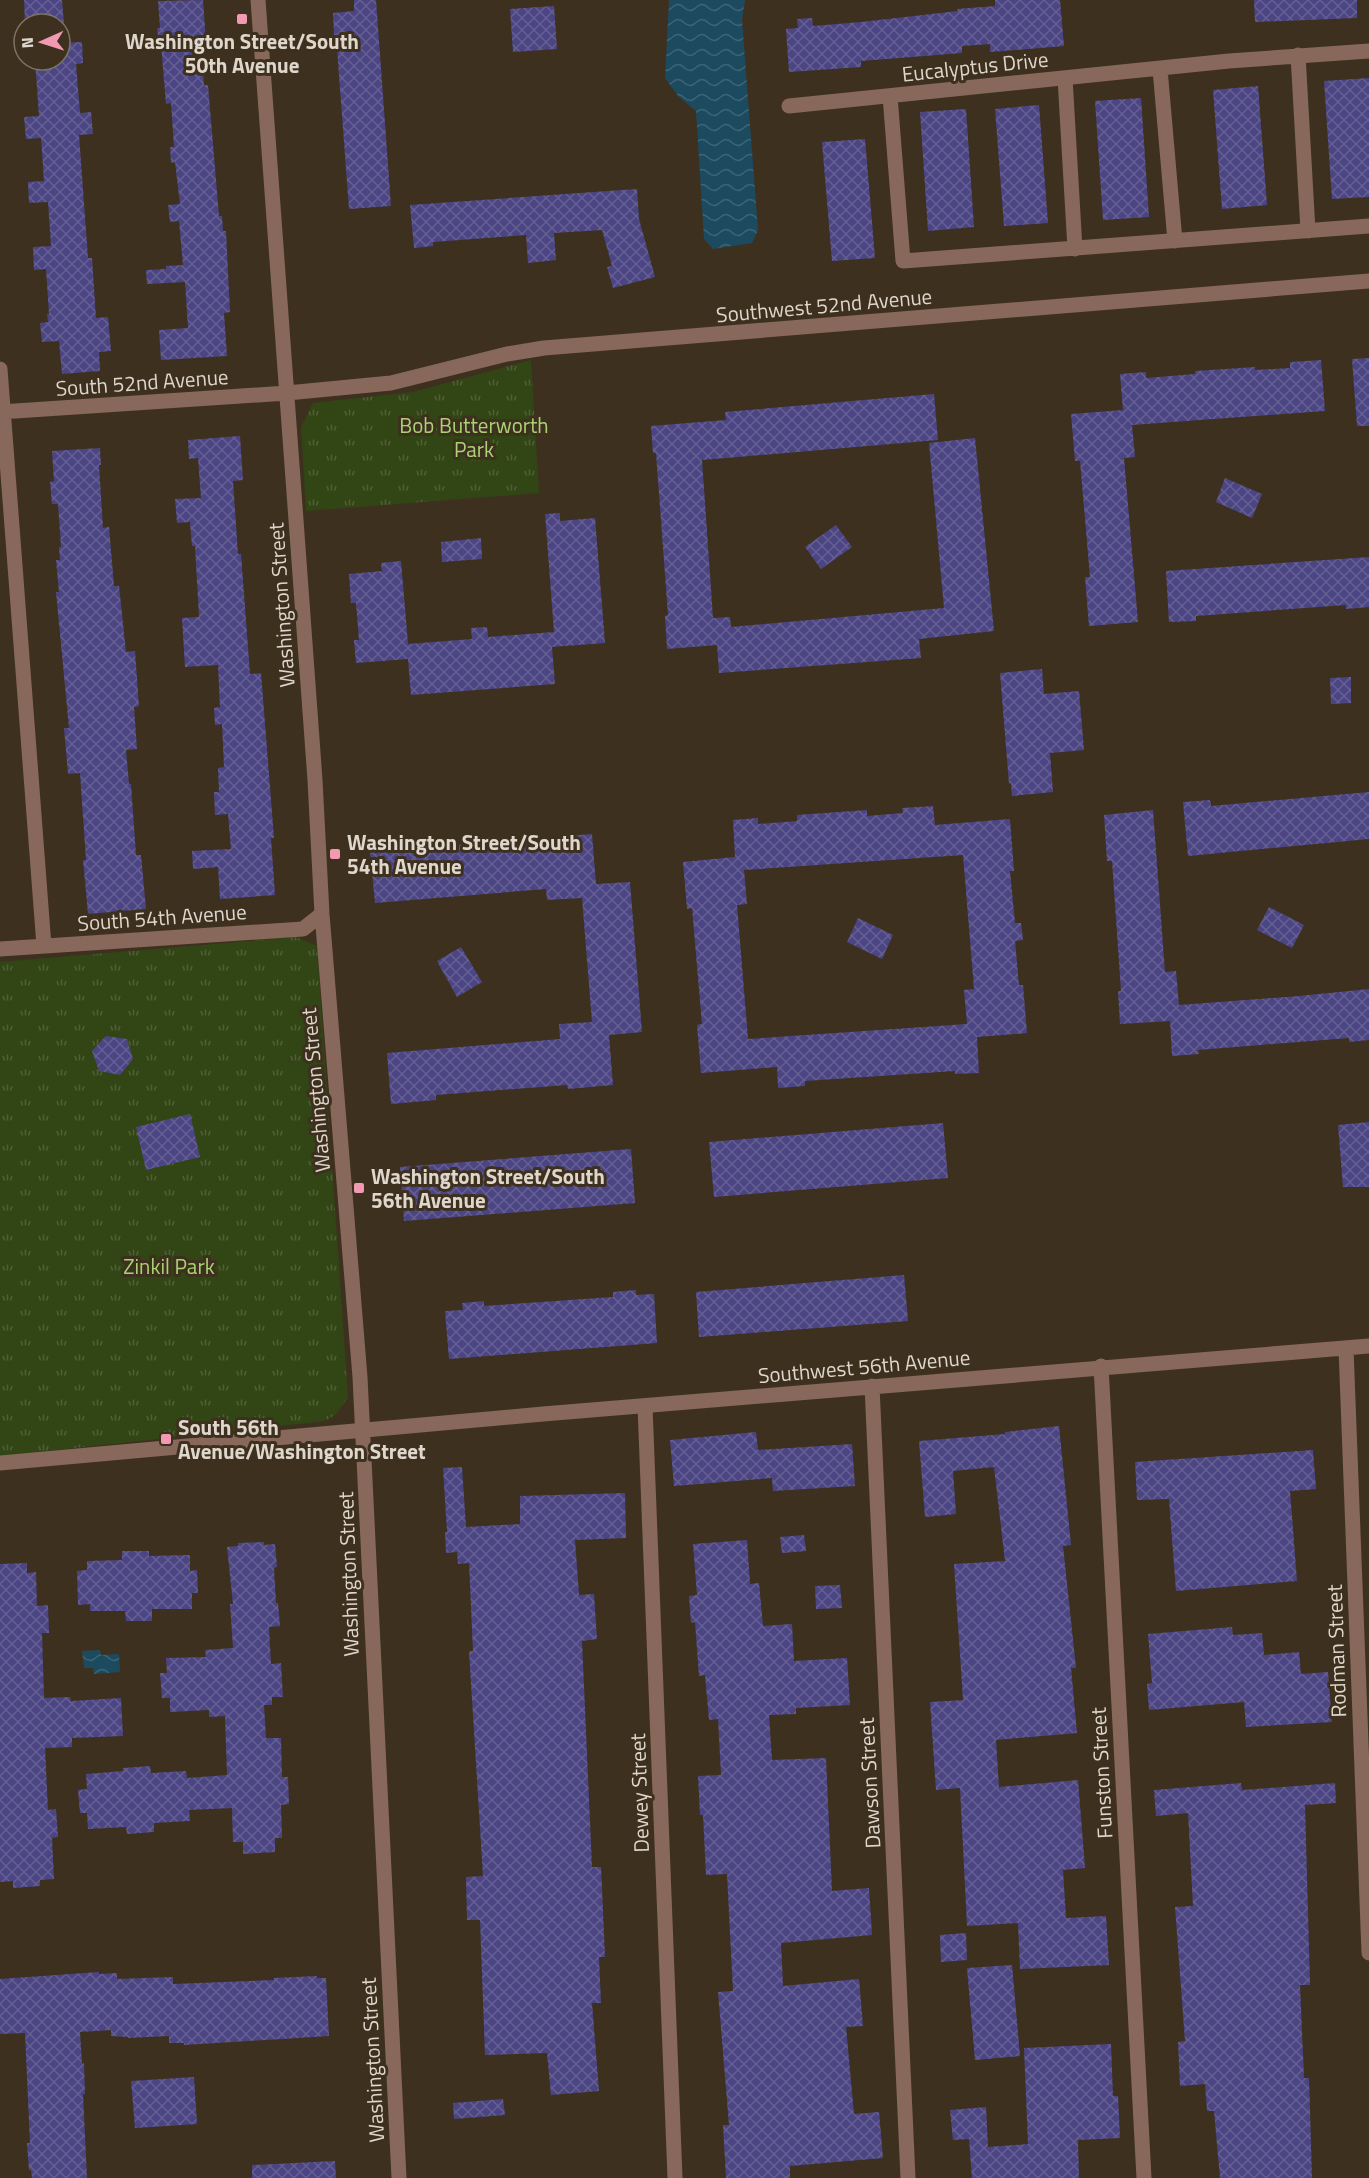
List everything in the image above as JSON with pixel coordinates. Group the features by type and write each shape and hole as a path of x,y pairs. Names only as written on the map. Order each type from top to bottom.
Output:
{"street":[{"name":"Washington Street","path":"258,0 315,780 321,914 363,1430 399,2178"},
{"name":"Eucalyptus Drive","path":"789,106 1298,55 1369,51"},
{"path":"1298,55 1308,231"},
{"path":"1160,69 1175,241"},
{"name":"Eucalyptus Drive","path":"1065,78 1075,249"},
{"name":"Eucalyptus Drive","path":"890,96 903,261 1369,226"},
{"name":"Southwest 52nd Avenue","path":"287,393 391,383 507,354 544,348 1369,281"},
{"path":"0,369 44,946"},
{"name":"South 52nd Avenue","path":"2,412 287,393"},
{"name":"South 54th Avenue","path":"0,949 303,929 321,914"},
{"name":"Southwest 56th Avenue","path":"0,1464 1101,1366 1369,1346"},
{"name":"Rodman Street","path":"1346,1348 1369,1953"},
{"name":"Funston Street","path":"1101,1366 1144,2178"},
{"name":"Dawson Street","path":"872,1386 908,2178"},
{"name":"Dewey Street","path":"645,1406 675,2178"}],"green space":[{"name":"Bob Butterworth Park","path":"531,360 539,493 306,511 301,427 313,403 413,392"},
{"name":"Zinkil Park","path":"296,937 317,946 348,1398 335,1415 325,1421 0,1456 0,962"}],"water":[{"path":"669,0 745,0 742,20 758,230 752,243 713,249 704,239 696,111 678,96 665,78"},
{"path":"100,1650 101,1655 119,1654 120,1672 94,1674 93,1668 84,1668 82,1651"}],"building":[{"path":"24,0 62,0 63,12 24,12"},
{"path":"203,0 206,42 201,43 204,85 208,85 219,216 222,216 223,231 226,231 230,312 224,313 227,356 161,360 159,330 188,328 185,282 147,284 146,270 183,265 179,221 170,222 168,205 180,204 175,162 171,163 170,147 174,147 171,103 166,104 161,45 159,45 157,28 160,28 158,1"},
{"path":"354,0 376,0 391,206 349,209 333,13 354,11"},
{"path":"995,0 1060,0 1064,46 990,52 990,44 962,46 962,53 861,61 861,67 789,72 786,29 798,28 797,19 812,18 813,26 861,22 995,6"},
{"path":"1254,0 1357,0 1357,18 1255,22"},
{"path":"554,6 557,49 513,52 510,9"},
{"path":"72,42 82,42 83,63 76,64 80,113 91,112 93,134 79,135 88,258 92,258 96,318 108,317 111,351 99,352 100,371 62,374 59,341 42,342 40,323 48,322 47,314 49,314 46,269 34,270 33,247 51,246 48,202 29,203 28,182 44,181 41,138 26,139 24,117 39,116 36,72 72,72"},
{"path":"1369,78 1369,197 1332,199 1324,81"},
{"path":"1258,86 1267,205 1222,209 1213,90"},
{"path":"1141,98 1149,217 1103,220 1095,101"},
{"path":"1039,105 1048,223 1004,226 995,109"},
{"path":"966,109 974,227 928,231 920,112"},
{"path":"865,139 875,258 832,261 822,142"},
{"path":"637,189 639,219 655,277 613,288 607,267 612,266 602,230 554,233 556,260 528,263 526,235 433,242 433,246 414,248 410,205"},
{"path":"1369,358 1369,426 1357,426 1352,359"},
{"path":"1321,360 1325,411 1132,425 1135,457 1124,458 1138,622 1089,626 1085,577 1090,577 1080,461 1075,461 1071,414 1123,410 1120,374 1146,372 1146,378 1195,374 1195,371 1255,367 1255,370 1290,368 1290,362"},
{"path":"934,394 938,440 702,460 713,618 730,617 731,627 944,608 929,443 975,438 994,631 919,639 921,658 719,673 717,645 667,649 665,616 668,615 656,453 653,453 651,426 726,420 725,412"},
{"path":"240,436 243,480 233,481 238,554 241,554 250,674 261,673 274,838 271,838 275,895 220,899 218,867 193,869 192,851 231,849 228,814 215,815 214,792 219,792 218,768 224,767 222,724 215,725 214,708 220,707 218,665 185,667 182,618 199,617 195,546 192,546 190,522 177,523 175,499 201,498 198,458 189,459 188,440"},
{"path":"100,448 103,528 109,527 114,586 119,586 126,652 135,651 139,706 134,707 137,749 126,750 136,855 141,855 146,909 88,914 83,860 86,860 80,773 68,774 64,728 69,728 56,592 59,592 56,560 60,560 59,547 61,547 58,504 52,504 50,482 54,481 52,451"},
{"path":"1225,478 1262,494 1252,518 1216,502"},
{"path":"560,513 560,521 595,518 605,643 552,647 555,684 411,695 408,659 356,663 354,640 359,640 356,603 351,603 349,574 382,571 381,563 401,561 408,644 472,639 471,628 487,627 488,637 554,632 545,514"},
{"path":"836,525 852,547 821,569 805,547"},
{"path":"481,538 482,559 442,562 441,542"},
{"path":"1369,557 1369,607 1346,609 1346,605 1196,616 1196,621 1169,622 1166,571"},
{"path":"1042,669 1044,694 1079,691 1084,750 1050,753 1053,792 1012,796 1011,783 1009,784 1000,673"},
{"path":"1351,677 1351,703 1331,704 1330,678"},
{"path":"1369,792 1369,839 1188,856 1183,802 1210,800 1211,806"},
{"path":"933,806 935,825 1010,819 1014,871 1010,871 1015,923 1021,923 1023,940 1015,941 1019,985 1023,985 1027,1033 977,1037 979,1073 955,1074 955,1071 805,1081 805,1086 778,1088 777,1067 701,1073 697,1025 702,1024 692,908 687,909 683,862 735,857 733,820 758,818 758,824 797,821 797,815 867,810 867,816 903,813 902,808","holes":["963,855 974,989 964,990 967,1024 748,1039 737,905 747,904 744,870"]},
{"path":"1153,810 1165,972 1176,971 1179,1005 1369,989 1369,1040 1349,1042 1349,1038 1198,1050 1199,1054 1172,1056 1170,1021 1120,1024 1118,991 1121,991 1112,861 1107,861 1104,815"},
{"path":"592,834 596,884 630,882 642,1032 609,1035 613,1085 568,1089 567,1085 436,1095 436,1100 391,1104 387,1053 560,1039 559,1024 592,1022 582,898 547,900 546,889 375,903 370,852"},
{"path":"1269,907 1304,925 1292,948 1257,930"},
{"path":"858,918 893,935 882,959 847,942"},
{"path":"461,947 482,982 457,997 437,961"},
{"path":"106,1036 127,1039 133,1059 120,1075 99,1071 92,1051"},
{"path":"190,1114 200,1157 146,1170 136,1127"},
{"path":"1369,1122 1369,1187 1343,1187 1338,1125"},
{"path":"943,1123 948,1178 714,1197 709,1142"},
{"path":"631,1149 635,1203 404,1221 400,1167"},
{"path":"904,1275 908,1321 699,1337 696,1292"},
{"path":"636,1290 636,1295 654,1294 657,1343 449,1359 445,1311 463,1310 462,1303 484,1301 484,1306 613,1297 613,1292"},
{"path":"1059,1426 1071,1545 1063,1546 1076,1668 1071,1668 1077,1733 996,1740 999,1787 1078,1780 1085,1868 1063,1870 1066,1918 1106,1916 1109,1965 1020,1969 1018,1923 967,1926 960,1788 936,1790 930,1702 963,1700 954,1564 1005,1561 994,1467 953,1471 956,1514 925,1517 919,1441 1005,1434 1005,1432"},
{"path":"756,1432 758,1450 852,1444 855,1486 773,1491 772,1478 674,1486 670,1440"},
{"path":"1313,1450 1316,1489 1290,1491 1297,1581 1176,1591 1169,1499 1137,1500 1135,1462"},
{"path":"462,1467 466,1527 520,1524 520,1496 625,1493 626,1538 575,1540 579,1595 594,1594 597,1639 582,1641 592,1867 601,1867 605,1957 599,1957 601,2003 592,2003 599,2091 551,2095 547,2053 485,2055 480,1920 467,1920 466,1877 483,1876 469,1651 473,1651 469,1563 458,1564 457,1552 446,1553 445,1532 447,1532 443,1468"},
{"path":"804,1535 806,1551 782,1553 780,1537"},
{"path":"747,1540 750,1584 759,1583 763,1626 792,1624 794,1661 847,1658 850,1705 796,1708 796,1714 769,1715 772,1760 826,1758 832,1891 869,1888 872,1935 781,1943 783,1986 859,1979 863,2026 846,2027 854,2114 879,2112 883,2158 790,2166 790,2178 726,2178 723,2125 729,2125 718,1992 733,1991 727,1874 706,1875 703,1815 700,1815 698,1776 721,1775 718,1719 709,1720 705,1675 699,1676 695,1622 691,1623 689,1596 697,1595 693,1544"},
{"path":"264,1542 264,1545 275,1544 276,1603 278,1603 280,1626 269,1627 271,1664 281,1663 283,1697 272,1697 272,1705 264,1705 266,1738 281,1738 282,1777 288,1777 289,1804 281,1805 282,1838 275,1838 275,1852 243,1854 243,1842 233,1842 232,1808 189,1810 190,1821 154,1823 154,1832 127,1834 126,1827 88,1829 87,1813 80,1813 78,1790 87,1789 86,1774 150,1766 151,1773 186,1771 187,1778 227,1775 225,1716 209,1717 209,1710 170,1712 170,1698 162,1698 160,1673 167,1673 166,1658 206,1657 205,1650 233,1648 230,1604 233,1604 227,1547 238,1546 238,1543"},
{"path":"122,1551 149,1551 149,1556 190,1555 190,1571 197,1570 198,1593 192,1593 192,1609 152,1609 152,1621 126,1621 125,1611 90,1611 90,1604 78,1605 77,1571 87,1570 87,1561 122,1560"},
{"path":"27,1563 27,1573 36,1572 37,1606 48,1605 49,1633 42,1633 44,1698 70,1697 71,1701 121,1698 123,1736 72,1738 72,1747 45,1748 48,1810 56,1809 58,1837 52,1838 54,1879 40,1880 40,1886 13,1888 13,1881 0,1882 0,1564"},
{"path":"840,1585 842,1608 816,1609 815,1586"},
{"path":"1232,1627 1233,1635 1262,1633 1264,1655 1299,1652 1301,1674 1328,1672 1332,1722 1246,1727 1244,1702 1149,1710 1147,1684 1152,1683 1148,1634"},
{"path":"1241,1783 1242,1790 1335,1783 1336,1803 1305,1805 1310,1985 1300,1985 1304,2078 1309,2078 1312,2178 1220,2178 1214,2111 1207,2111 1205,2084 1180,2086 1178,2042 1185,2041 1175,1907 1193,1906 1188,1813 1156,1816 1154,1790"},
{"path":"966,1933 967,1960 941,1962 940,1935"},
{"path":"1012,1965 1020,2056 975,2060 967,1968"},
{"path":"99,1972 99,1974 117,1973 117,1979 173,1977 173,1984 317,1976 317,1978 326,1978 329,2036 184,2045 184,2043 169,2043 169,2036 128,2038 111,2036 111,2030 80,2032 82,2064 84,2063 85,2094 83,2094 87,2178 32,2178 31,2170 29,2170 27,2143 30,2143 25,2033 0,2034 0,1979"},
{"path":"1111,2044 1113,2096 1118,2096 1120,2138 1078,2140 1079,2178 972,2178 969,2139 953,2140 950,2110 986,2107 988,2147 1028,2144 1024,2048"},
{"path":"194,2077 197,2124 135,2128 131,2081"},
{"path":"503,2099 505,2115 454,2119 453,2103"},
{"path":"335,2161 336,2178 252,2178 252,2165"}],"place":[{"name":"Washington Street/South 50th Avenue","path":"242,19"},
{"name":"Washington Street/South 54th Avenue","path":"335,854"},
{"name":"Washington Street/South 56th Avenue","path":"359,1188"},
{"name":"South 56th Avenue/Washington Street","path":"166,1439"}]}
